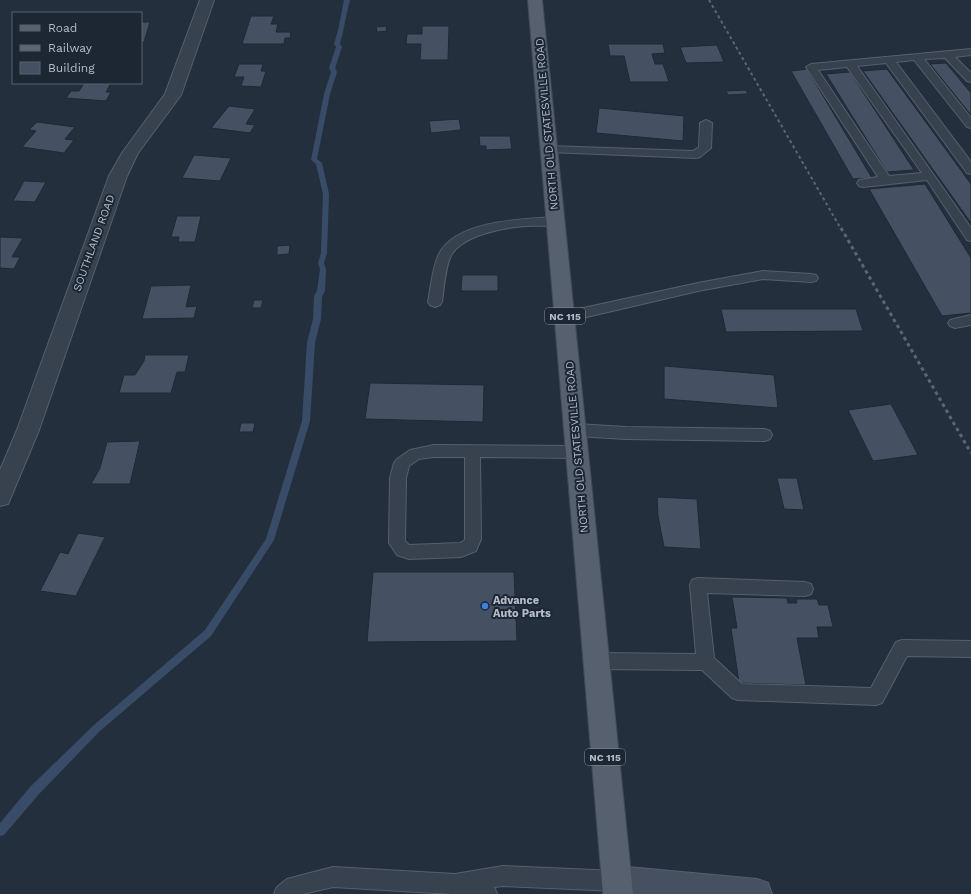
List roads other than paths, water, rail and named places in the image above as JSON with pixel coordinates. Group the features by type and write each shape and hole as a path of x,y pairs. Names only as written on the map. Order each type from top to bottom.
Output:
{"main road":[{"name":"NORTH OLD STATESVILLE ROAD","path":"536,0 618,888"},
{"path":"618,888 757,894"}],"street":[{"name":"SOUTHLAND ROAD","path":"0,497 28,430 66,319 118,176 135,146 173,95 207,0"}],"lane":[{"path":"886,180 811,67 971,52"},
{"path":"947,54 971,79"},
{"path":"917,57 971,125"},
{"path":"889,60 971,170"},
{"path":"850,63 971,237"},
{"path":"549,149 696,155 705,148 706,123"},
{"path":"863,183 930,176"},
{"path":"435,302 445,254 453,245 464,237 490,228 516,222 556,221"},
{"path":"565,317 698,287 763,275 811,278"},
{"path":"955,323 971,320"},
{"path":"472,451 473,539 470,546 461,550 409,552 403,550 397,542 398,478 402,463 415,454 434,451 472,451 577,441 626,433 765,435"},
{"path":"805,589 698,585 706,662 738,692 876,697 902,648 971,649"},
{"path":"597,661 706,662"},
{"path":"284,894 294,886 333,877 453,884 503,876 618,888"},
{"path":"453,884 488,894"}],"waterway":[{"path":"0,831 35,790 97,728 208,633 270,540 306,421 311,343 317,319 318,296 321,291 323,269 321,263 324,253 326,194 319,163 314,160 327,94 334,72 332,68 339,47 337,44 342,28 342,21 347,0"}],"railway":[{"path":"709,0 841,229"},
{"path":"841,228 971,453"}],"place":[{"name":"Advance Auto Parts","path":"485,606"}]}
